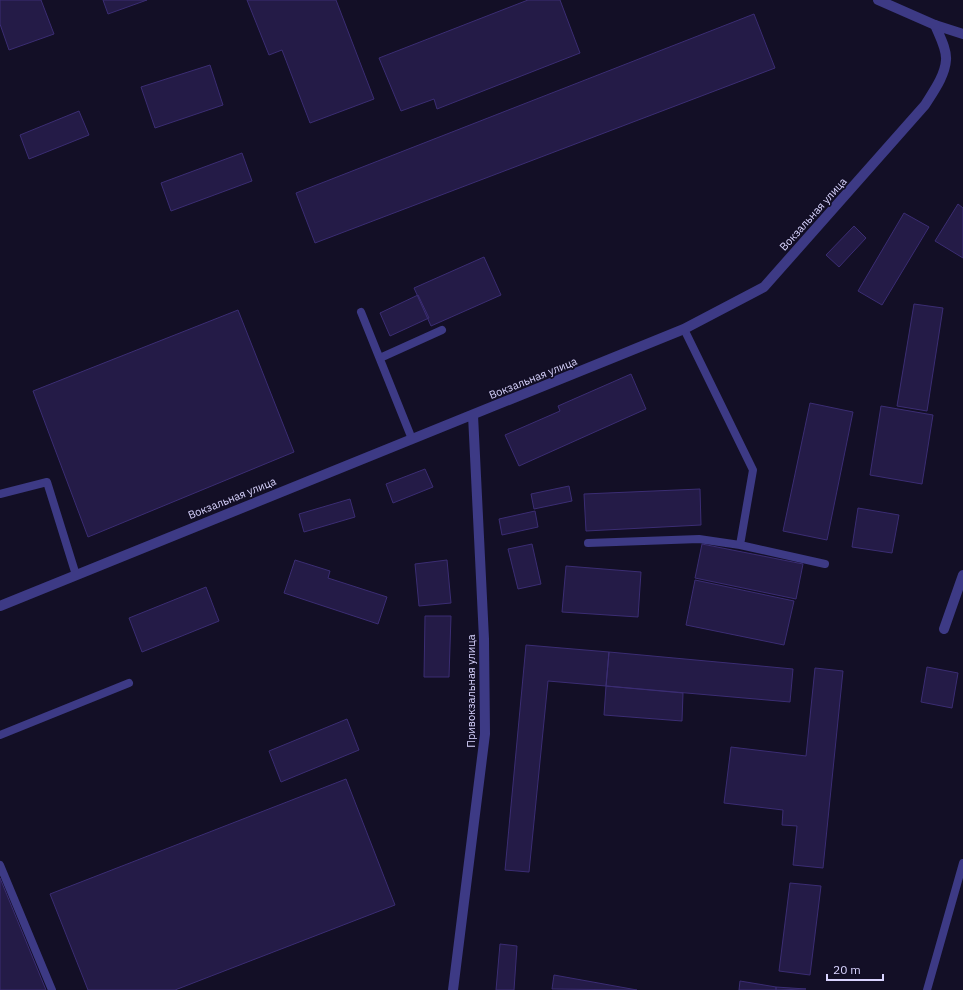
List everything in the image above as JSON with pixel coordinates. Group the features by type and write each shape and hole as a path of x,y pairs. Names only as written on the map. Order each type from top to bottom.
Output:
{"street":[{"path":"878,0 935,25 963,34"},
{"name":"Вокзальная улица","path":"0,606 684,329 764,287 925,105 941,78 946,60 935,25"},
{"name":"Привокзальная улица","path":"453,990 485,734 484,639 473,415"},
{"path":"944,629 963,575"}],"lane":[{"path":"361,312 412,439"},
{"path":"684,329 753,470 740,545"},
{"path":"380,358 442,330"},
{"path":"0,494 47,482 76,575"},
{"path":"588,543 700,539 740,545 825,564"},
{"path":"0,735 128,683"},
{"path":"927,990 963,863"},
{"path":"0,865 52,990"}],"building":[{"path":"0,0 41,0 54,34 9,50 0,24"},
{"path":"103,0 147,0 108,14"},
{"path":"247,0 336,0 374,99 310,123 282,50 269,55"},
{"path":"528,0 560,0 580,53 437,109 434,99 401,111 379,58"},
{"path":"754,14 775,68 315,243 296,193"},
{"path":"210,65 223,105 155,128 141,87"},
{"path":"79,111 89,135 29,159 20,135"},
{"path":"242,153 252,181 171,211 161,183"},
{"path":"958,204 963,208 963,258 935,241"},
{"path":"904,213 929,227 882,305 858,291"},
{"path":"854,226 866,238 839,267 826,255"},
{"path":"484,257 501,295 431,326 414,288"},
{"path":"418,295 429,318 390,336 380,313"},
{"path":"914,304 943,308 927,411 897,406"},
{"path":"238,310 294,452 88,537 33,391"},
{"path":"631,374 646,409 519,466 505,435 560,411 558,406"},
{"path":"810,403 853,412 827,540 783,531"},
{"path":"881,406 933,415 922,484 870,475"},
{"path":"425,469 433,487 393,503 386,484"},
{"path":"569,486 572,501 534,509 531,494"},
{"path":"700,489 701,525 586,531 584,494"},
{"path":"350,499 355,517 304,532 299,514"},
{"path":"858,508 899,515 892,553 852,547"},
{"path":"535,511 538,527 502,535 499,519"},
{"path":"532,544 541,584 518,589 508,549"},
{"path":"702,544 803,564 796,599 695,578"},
{"path":"295,560 330,571 328,578 387,597 378,624 284,593"},
{"path":"447,560 451,603 419,606 415,564"},
{"path":"566,566 641,572 638,617 562,612"},
{"path":"695,580 794,601 784,645 686,625"},
{"path":"206,587 219,621 142,652 129,618"},
{"path":"425,616 451,616 449,677 424,677"},
{"path":"526,645 609,652 606,686 548,681 529,872 505,870"},
{"path":"609,652 793,669 790,702 606,686"},
{"path":"927,667 958,673 952,708 921,702"},
{"path":"815,668 843,671 823,868 793,865 797,826 782,825 783,810 724,803 731,747 806,756"},
{"path":"606,686 683,693 682,721 604,715"},
{"path":"347,719 359,750 281,782 269,751"},
{"path":"346,779 395,905 175,990 88,990 50,894"},
{"path":"0,878 46,990 0,990"},
{"path":"790,883 821,886 810,975 779,971"},
{"path":"500,944 517,946 514,990 496,990"},
{"path":"554,975 637,990 552,989"},
{"path":"740,981 776,987 776,990 739,990"},
{"path":"776,987 806,989 776,990"}]}
